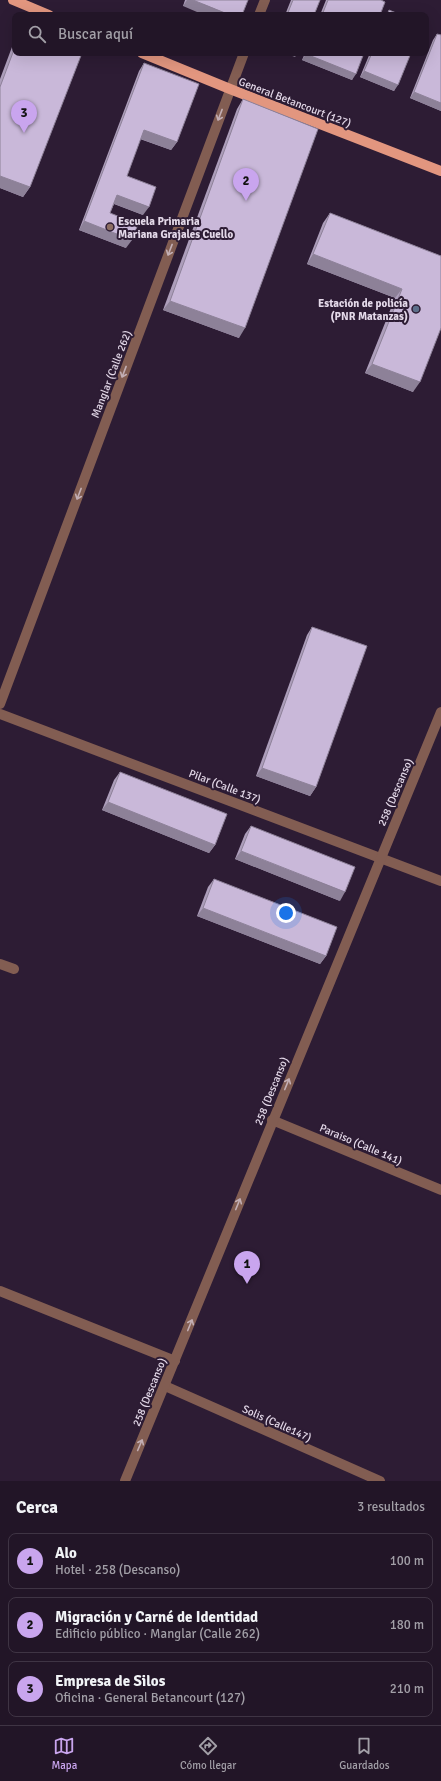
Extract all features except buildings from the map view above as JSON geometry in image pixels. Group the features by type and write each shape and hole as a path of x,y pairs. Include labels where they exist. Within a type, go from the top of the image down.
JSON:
{"main road":[{"path":"13,0 42,12"},
{"name":"General Betancourt (127)","path":"149,56 441,171"}],"street":[{"path":"261,12 266,0"},
{"name":"Manglar (Calle 262)","path":"0,704 243,56"},
{"name":"258 (Descanso)","path":"125,1481 165,1386 272,1120 441,712"},
{"name":"Pilar (Calle 137)","path":"0,714 441,881"},
{"path":"0,964 14,969"},
{"name":"Paraiso (Calle 141)","path":"272,1120 441,1190"},
{"path":"0,1291 175,1361"},
{"name":"Solis (Calle147)","path":"165,1386 380,1481"}],"place":[{"name":"Empresa de Silos","path":"24,133"},
{"name":"Migración y Carné de Identidad","path":"246,201"},
{"name":"Escuela Primaria Mariana Grajales Cuello","path":"110,227"},
{"name":"Estación de policía (PNR Matanzas)","path":"416,309"},
{"name":"Alo","path":"247,1284"}]}
